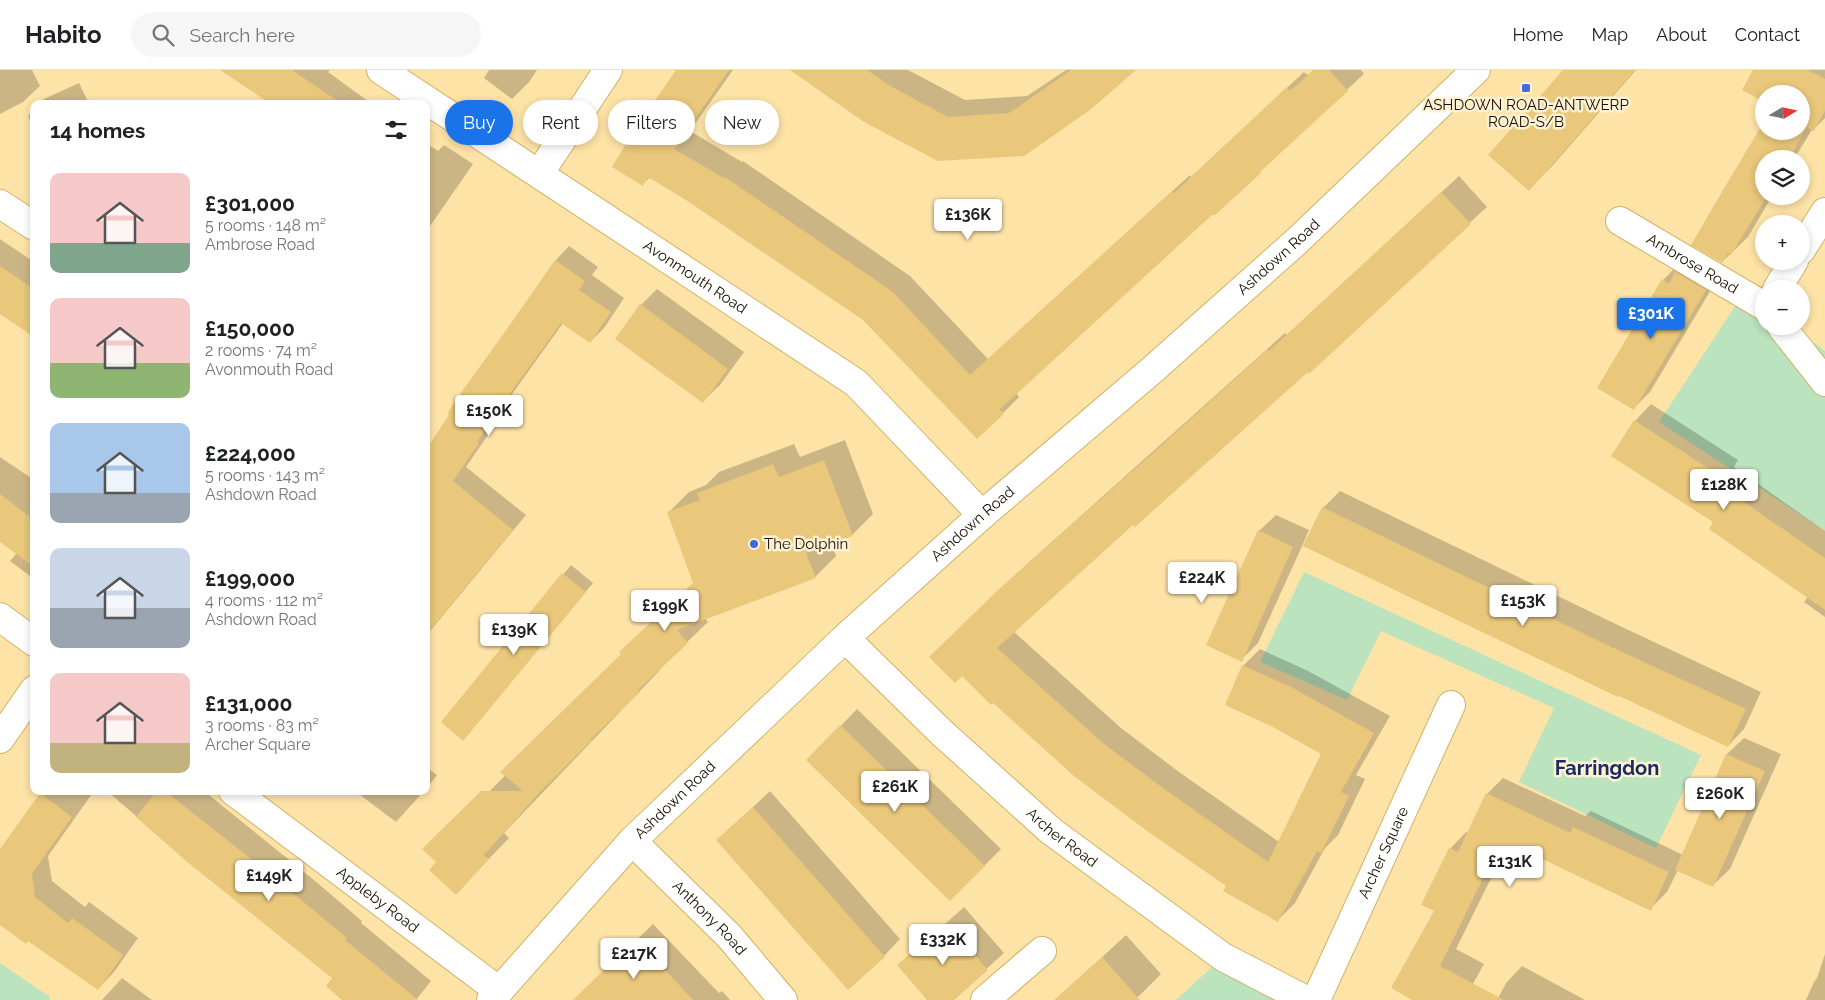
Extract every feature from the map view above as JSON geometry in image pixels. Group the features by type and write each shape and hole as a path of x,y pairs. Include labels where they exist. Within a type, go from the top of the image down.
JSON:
{"street":[{"name":"Avonmouth Road","path":"381,70 427,100"},
{"path":"539,174 608,70"},
{"name":"Ashdown Road","path":"495,995 632,841 846,638 982,516 1151,371 1297,241 1476,70"},
{"name":"Avonmouth Road","path":"430,102 856,383 982,516"},
{"path":"0,204 30,223"},
{"path":"1810,236 1825,212"},
{"name":"Ambrose Road","path":"1620,221 1755,301"},
{"path":"1788,335 1825,382"},
{"path":"0,618 30,639"},
{"name":"Archer Road","path":"846,638 942,733 1051,831 1223,957 1306,1000"},
{"path":"0,739 30,696"},
{"name":"Archer Square","path":"1316,1000 1451,706"},
{"name":"Appleby Road","path":"238,795 495,995"},
{"name":"Anthony Road","path":"632,841 729,936 783,1000"},
{"path":"985,1000 1042,951"}],"green space":[{"path":"1743,294 1755,301 1755,335 1804,335 1825,351 1825,531 1659,422"},
{"path":"1304,572 1701,755 1656,848 1519,782 1554,708 1381,631 1347,700 1260,662"},
{"path":"1223,957 1306,1000 1176,1000"},
{"path":"0,963 50,997 49,1000 0,1000"}],"building":[{"path":"220,70 292,70 336,100 265,100"},
{"path":"676,70 729,70 708,100 705,100 705,104 695,119 695,100 655,100"},
{"path":"790,70 867,70 892,87 948,117 1009,113 1071,70 1136,70 1090,110 1024,156 938,161 864,122"},
{"path":"1314,70 1329,70 1348,91 1214,216 1213,214 999,410 1004,414 977,439 863,320 686,200 648,177 643,186 612,167 625,145 677,145 674,149 725,177 893,292 970,375 1172,191 1174,193 1287,87 1290,91"},
{"path":"1563,70 1635,70 1529,191 1488,155"},
{"path":"1753,70 1808,70 1825,79 1825,111 1814,131 1810,129 1810,85 1755,85 1755,97 1742,90"},
{"path":"1755,137 1755,140 1800,140 1794,150 1755,150 1755,205 1762,205 1731,255 1728,253 1722,263 1691,245"},
{"path":"1441,192 1471,224 1309,374 1308,372 1135,527 1133,525 997,648 1104,744 1268,862 1321,754 1273,727 1225,705 1242,665 1291,687 1374,733 1341,792 1349,796 1321,853 1317,851 1278,922 1223,891 1226,886 1143,828 1074,776 993,703 991,705 962,676 955,683 929,657 998,590 1268,349 1269,351"},
{"path":"555,260 585,281 579,290 611,312 590,343 561,323 496,413 477,442 479,443 453,481 513,530 430,630 430,444 463,390"},
{"path":"0,266 30,286 30,334 0,314"},
{"path":"1675,272 1706,290 1634,410 1597,388 1662,279 1669,284"},
{"path":"640,304 728,369 703,403 615,339"},
{"path":"1634,420 1722,477 1718,484 1825,558 1825,610 1709,529 1713,522 1611,456"},
{"path":"824,460 853,536 806,553 816,578 677,630 688,643 638,690 640,692 541,791 484,855 489,859 456,895 429,870 436,862 422,849 481,791 523,791 500,772 621,654 619,652 693,583 667,512 700,500 697,493 773,464 779,477"},
{"path":"0,494 30,517 30,564 0,542"},
{"path":"1322,507 1605,644 1746,709 1728,747 1618,697 1303,546"},
{"path":"1258,530 1293,547 1242,662 1206,645"},
{"path":"562,573 586,592 463,741 441,722"},
{"path":"840,725 985,866 950,901 806,760"},
{"path":"1726,754 1765,771 1713,887 1675,870"},
{"path":"1486,793 1570,833 1573,827 1669,872 1651,911 1528,852 1523,860 1498,848 1440,966 1504,1000 1412,1000 1391,988 1434,911 1421,905 1449,848 1458,852"},
{"path":"39,795 43,795 72,817 32,874 35,897 68,923 72,918 123,955 98,990 28,941 26,944 0,925 0,849"},
{"path":"154,795 170,795 260,866 418,1000 342,1000 326,986 332,978 186,861 136,817"},
{"path":"753,807 885,957 848,990 716,840"},
{"path":"947,922 988,970 954,1000 927,1000 897,965"},
{"path":"636,939 693,1000 573,1000"},
{"path":"1102,957 1140,1000 1054,1000"}],"place":[{"name":"ASHDOWN ROAD-ANTWERP ROAD-S/B","path":"1526,88"},
{"name":"The Dolphin","path":"754,544"}],"district":[{"name":"Farringdon","path":"1607,768"}]}
